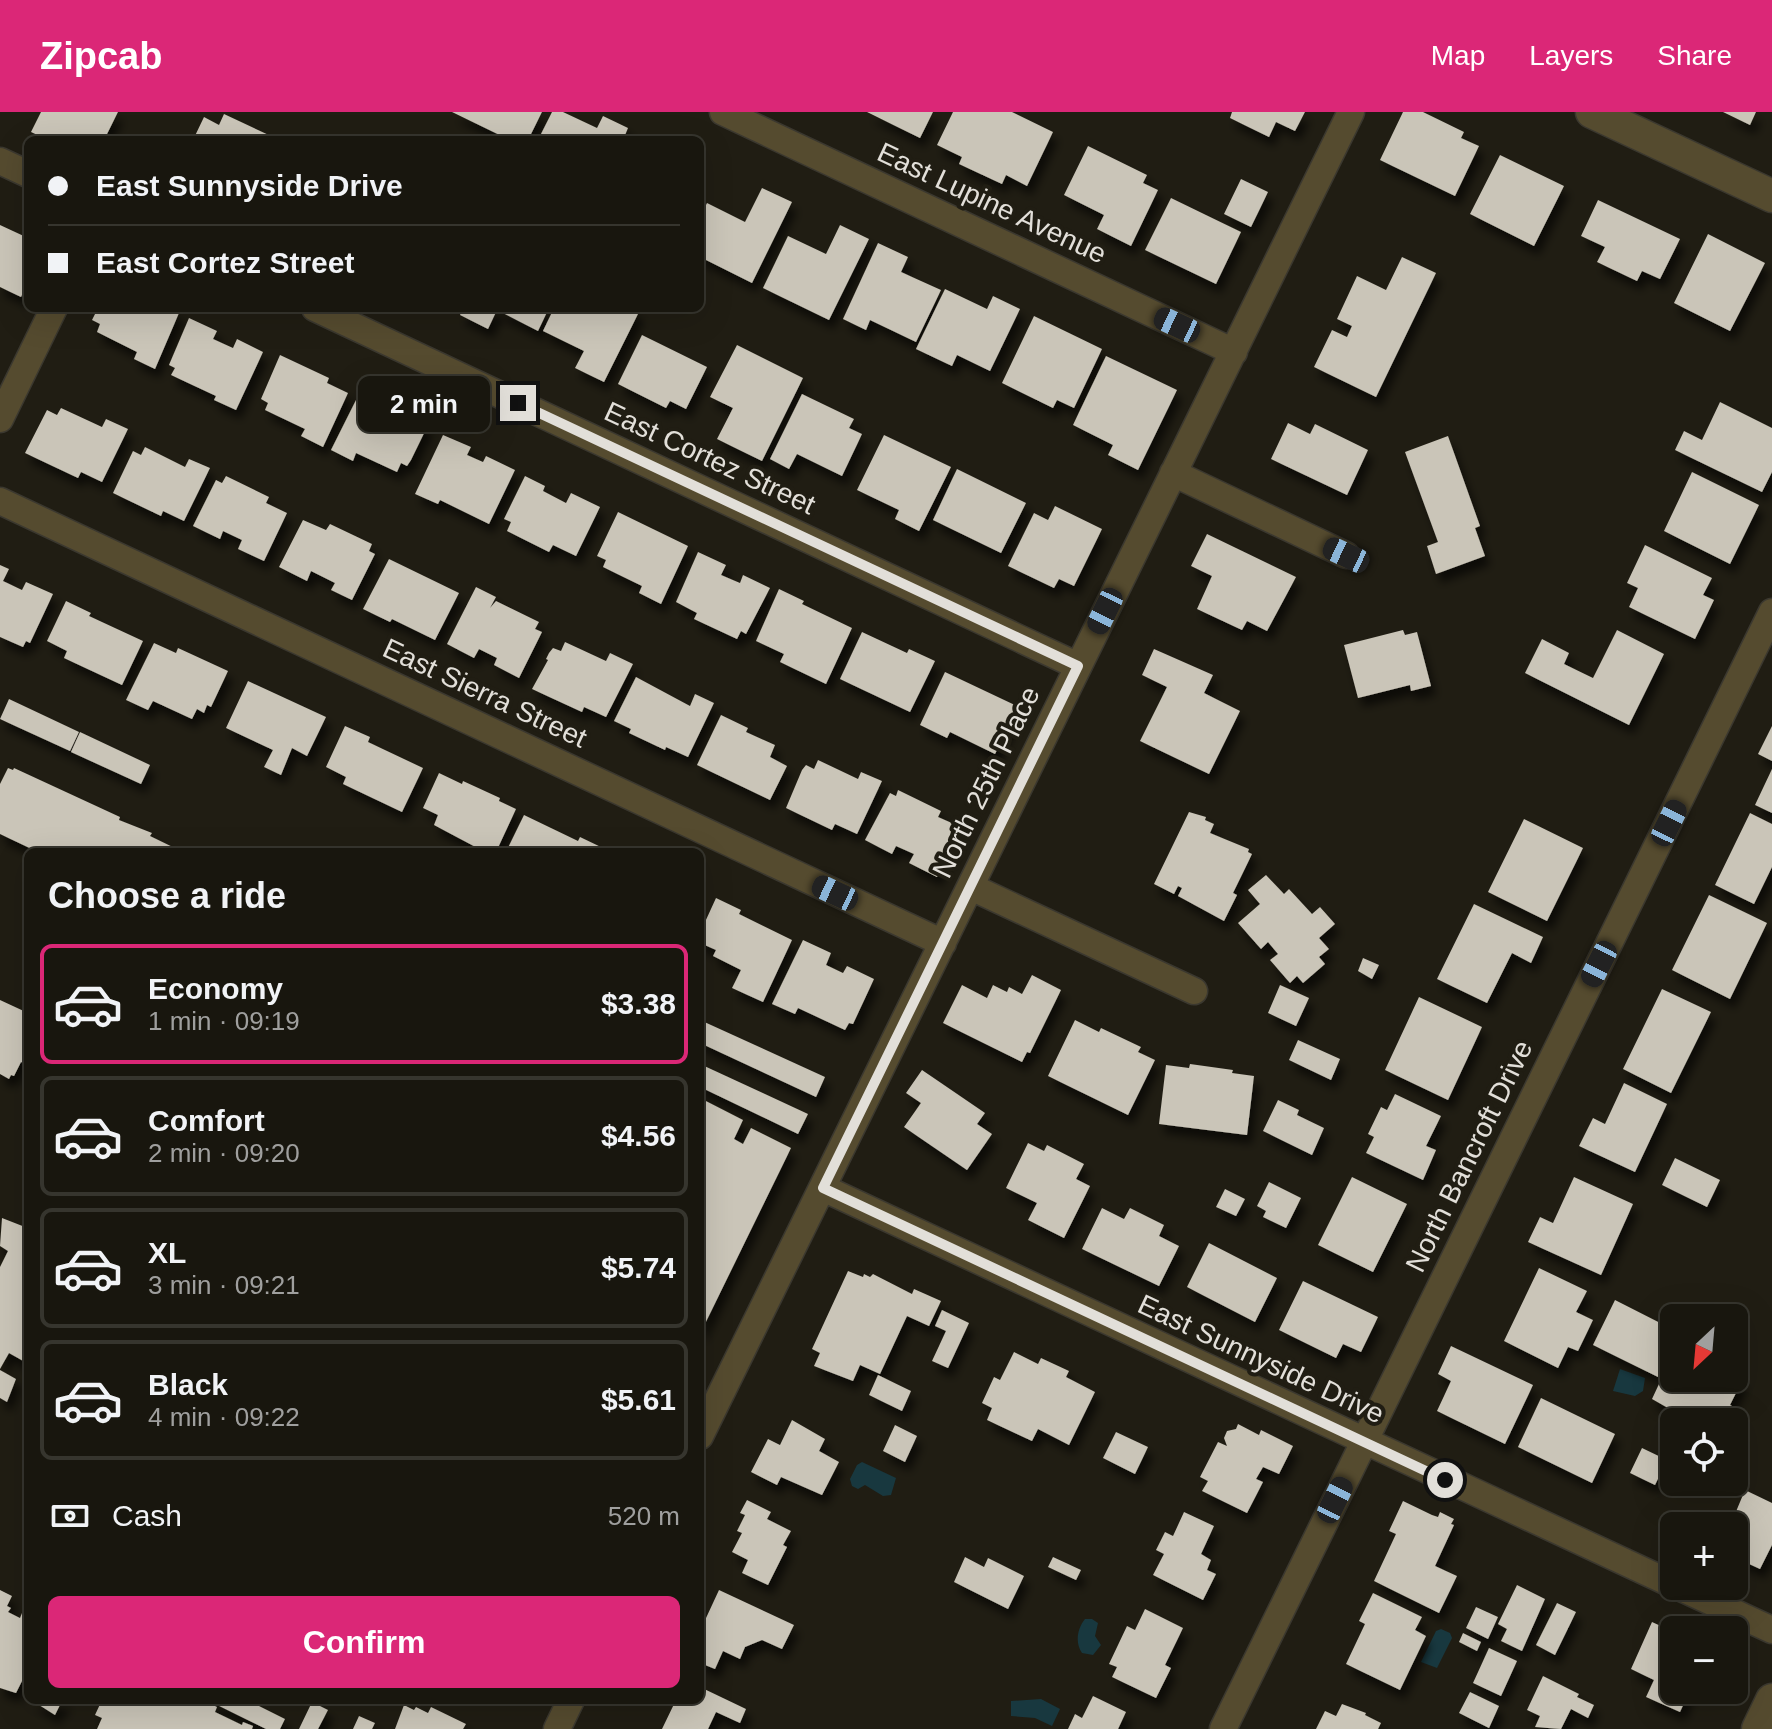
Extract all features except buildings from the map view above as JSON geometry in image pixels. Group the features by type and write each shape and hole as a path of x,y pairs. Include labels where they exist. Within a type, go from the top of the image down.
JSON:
{"street":[{"name":"East Lupine Avenue","path":"723,112 1234,352"},
{"name":"North 25th Place","path":"704,1428 1351,112"},
{"path":"1592,112 1772,196"},
{"path":"0,161 24,172"},
{"path":"0,419 52,312"},
{"name":"East Cortez Street","path":"324,312 1078,666"},
{"path":"1173,473 1346,555"},
{"name":"East Sierra Street","path":"0,501 943,943"},
{"name":"North Bancroft Drive","path":"1223,1729 1772,612"},
{"path":"971,887 1194,991"},
{"name":"East Sunnyside Drive","path":"823,1188 1660,1578"},
{"name":"East Sunnyside Drive","path":"1707,1600 1772,1630"},
{"path":"1758,1729 1772,1700"},
{"path":"557,1729 569,1704"}],"water":[{"path":"1620,1369 1645,1378 1643,1391 1635,1396 1613,1391"},
{"path":"862,1462 896,1478 891,1495 883,1496 865,1485 858,1489 852,1486 850,1479"},
{"path":"1085,1619 1098,1623 1095,1636 1101,1645 1093,1655 1082,1653 1078,1645 1079,1632"},
{"path":"1441,1629 1450,1633 1452,1638 1437,1668 1421,1662 1436,1631"},
{"path":"1041,1699 1060,1709 1052,1726 1035,1718 1011,1716 1011,1701"}],"route":[{"path":"518,403 1078,666 823,1188 1445,1480"}]}
